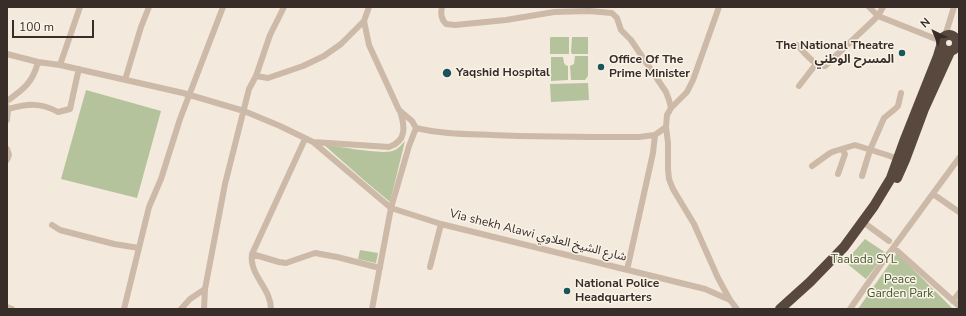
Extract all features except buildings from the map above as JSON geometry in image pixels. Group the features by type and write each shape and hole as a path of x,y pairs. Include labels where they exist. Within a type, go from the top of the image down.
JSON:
{"highway":[{"path":"780,309 838,262 892,190 901,159 951,44"},
{"path":"788,309 812,284"}],"street":[{"path":"60,65 80,7"},
{"path":"125,80 141,27 150,7"},
{"path":"124,309 149,207 161,179 180,120 222,7"},
{"path":"204,309 205,289 224,184 249,89 256,76 270,35 284,7"},
{"path":"256,76 268,78 310,63 324,56 341,44 364,21 369,7"},
{"path":"442,7 442,20 446,24 455,25 506,20 554,12 602,11 612,13 617,18 621,30 631,40 666,92 670,108"},
{"path":"719,7 690,86 687,92 670,108 667,115 666,127 668,143 668,169 669,179 673,189 694,224 718,278 730,300 737,309"},
{"path":"869,7 878,16 951,44 954,7"},
{"path":"797,45 816,64 825,66 878,16 883,7"},
{"path":"313,142 389,147 400,141 403,132 403,122 369,45 364,21"},
{"path":"7,54 190,95 244,111 313,142 391,208"},
{"path":"7,101 29,83 38,62"},
{"path":"799,86 816,64"},
{"path":"7,120 8,108 17,106 32,105 46,107 58,112 70,109 79,69"},
{"path":"862,176 870,150 884,118 898,106 901,93"},
{"path":"399,110 412,121 416,128 437,132 505,136 639,137 654,135 666,127"},
{"path":"372,309 391,208 409,146 416,128"},
{"path":"627,270 653,153 654,135"},
{"path":"271,309 269,296 252,264 252,254 305,138"},
{"path":"812,166 830,153 855,145 901,159"},
{"path":"838,174 845,154 842,148"},
{"path":"7,149 10,154 8,158"},
{"path":"850,309 959,158"},
{"path":"933,194 959,212"},
{"name":"Via shekh Alawi شارع الشيخ العلاوي","path":"391,208 441,224 705,289 730,300"},
{"path":"52,224 60,230 114,244 139,248"},
{"path":"430,267 441,224"},
{"path":"866,224 889,241"},
{"path":"894,248 959,306"},
{"path":"252,254 286,263 315,253 380,268"},
{"path":"181,309 190,298 205,289"},
{"path":"953,301 959,293"},
{"path":"7,307 12,309"}],"green space":[{"path":"551,37 569,37 569,54 550,54"},
{"path":"572,37 588,37 588,54 572,54"},
{"path":"575,56 588,56 588,76 585,80 571,80 570,66 574,64"},
{"path":"551,57 563,57 564,64 568,66 568,80 551,81"},
{"path":"588,83 589,100 551,102 550,84"},
{"path":"86,90 161,111 137,198 61,179"},
{"path":"405,141 390,202 323,144 360,150 390,152 395,150"},
{"name":"Taalada SYL","path":"865,239 886,253 866,279 845,262"},
{"path":"360,250 378,253 376,263 358,259"},
{"name":"Peace Garden Park","path":"897,253 953,309 858,309"}],"place":[{"name":"The National Theatre المسرح الوطني","path":"902,53"},
{"name":"Office Of The Prime Minister","path":"601,67"},
{"name":"Yaqshid Hospital","path":"447,73"},
{"name":"National Police Headquarters","path":"567,291"}]}
